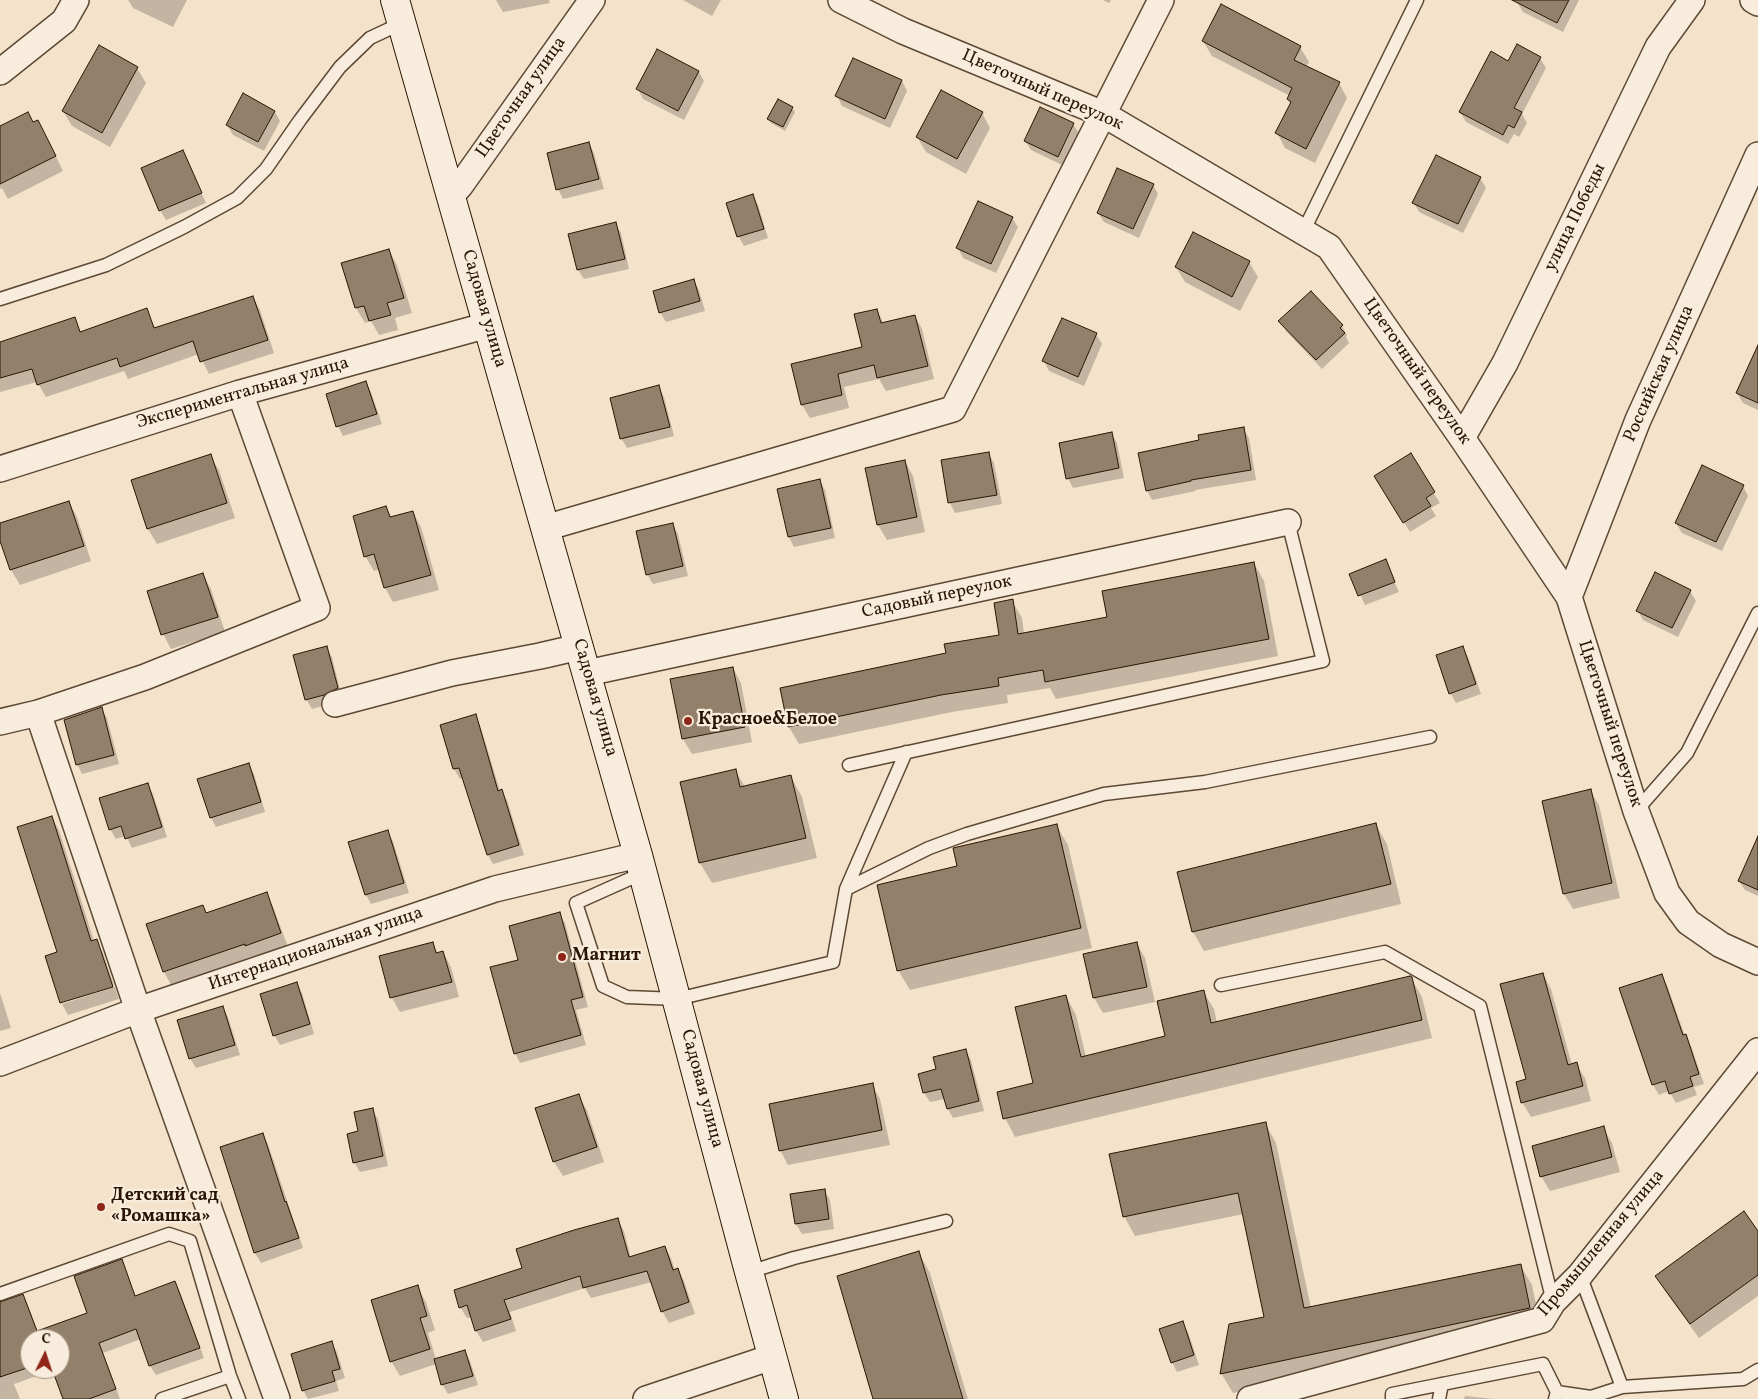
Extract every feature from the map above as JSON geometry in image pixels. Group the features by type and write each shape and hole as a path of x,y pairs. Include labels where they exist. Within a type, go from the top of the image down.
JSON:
{"main road":[{"name":"Садовая улица","path":"399,12 641,864 784,1399"}],"street":[{"path":"0,72 64,21 76,0"},
{"name":"Цветочная улица","path":"451,196 592,0"},
{"name":"Цветочный переулок","path":"841,0 903,31 1103,114 1329,247 1462,438 1568,597 1636,811 1667,893 1688,922 1722,945 1758,962"},
{"path":"545,528 952,409 1161,0"},
{"name":"улица Победы","path":"1462,438 1505,364 1658,47 1692,0"},
{"path":"1753,0 1758,3"},
{"name":"Российская улица","path":"1568,597 1638,420 1758,154"},
{"name":"Экспериментальная улица","path":"0,469 240,393 488,325"},
{"path":"0,722 38,713 198,657 317,608 240,393"},
{"name":"Садовый переулок","path":"587,673 1288,522"},
{"path":"335,704 452,673 579,647"},
{"path":"38,713 138,1010 277,1399"},
{"name":"Интернациональная улица","path":"0,1063 138,1010 496,889 641,864"},
{"name":"Промышленная улица","path":"1250,1399 1542,1320 1553,1302 1580,1275 1758,1051"},
{"path":"646,1399 772,1357"}],"lane":[{"path":"1303,232 1417,0"},
{"path":"0,299 106,264 184,227 237,198 266,169 340,67 399,12"},
{"path":"849,765 1323,661 1288,522"},
{"path":"1636,811 1687,753 1758,613"},
{"path":"846,889 928,848 967,834 1104,794 1205,782 1430,737"},
{"path":"641,864 576,903 603,986 627,997 677,999 833,962 846,889 906,752"},
{"path":"1221,985 1385,952 1480,1006 1553,1302"},
{"path":"749,1272 794,1258 946,1221"},
{"path":"0,1294 169,1234 190,1241 230,1376 239,1399"},
{"path":"1580,1275 1622,1387"},
{"path":"1392,1399 1392,1394 1543,1364 1556,1396 1590,1397 1622,1387 1743,1379 1758,1370"},
{"path":"162,1399 230,1376"},
{"path":"1439,1399 1442,1384"}],"building":[{"path":"1512,0 1569,0 1557,23"},
{"path":"1221,4 1301,46 1294,60 1340,82 1306,149 1275,133 1291,102 1287,99 1292,88 1202,41"},
{"path":"1517,44 1541,57 1514,108 1522,112 1514,128 1508,125 1503,135 1459,112 1491,51 1508,61"},
{"path":"99,45 138,67 102,133 62,111"},
{"path":"657,49 699,71 678,111 636,89"},
{"path":"853,58 902,80 885,119 835,96"},
{"path":"941,90 983,112 957,159 916,137"},
{"path":"243,93 275,111 258,142 226,125"},
{"path":"778,99 793,107 783,127 767,119"},
{"path":"1040,107 1074,123 1058,157 1024,141"},
{"path":"28,112 33,122 38,120 56,156 0,184 0,126"},
{"path":"589,142 599,179 556,190 547,153"},
{"path":"183,150 202,193 159,211 141,168"},
{"path":"1436,155 1481,177 1458,224 1412,203"},
{"path":"1117,168 1154,184 1133,229 1097,213"},
{"path":"753,194 764,229 737,237 726,203"},
{"path":"978,201 1013,217 991,264 956,248"},
{"path":"616,222 625,259 577,270 568,234"},
{"path":"1193,232 1250,261 1232,297 1175,267"},
{"path":"389,249 404,298 387,303 391,315 369,321 364,306 355,308 341,263"},
{"path":"694,279 700,301 659,313 653,291"},
{"path":"1311,291 1343,325 1340,328 1345,333 1316,360 1278,321"},
{"path":"253,296 268,340 200,362 193,341 120,367 117,358 37,385 32,369 0,378 0,342 75,317 80,332 147,308 154,328"},
{"path":"877,309 881,323 915,315 928,366 877,378 874,365 838,374 842,395 801,405 791,364 862,347 854,314"},
{"path":"1062,318 1097,333 1078,377 1042,361"},
{"path":"1758,345 1758,403 1736,393"},
{"path":"366,381 377,414 336,427 326,394"},
{"path":"659,385 670,427 620,439 610,398"},
{"path":"1244,427 1251,470 1191,480 1146,491 1138,453 1199,440 1198,435"},
{"path":"1112,432 1119,468 1066,479 1059,443"},
{"path":"989,452 997,495 948,503 941,460"},
{"path":"1411,453 1435,492 1426,498 1431,506 1403,523 1374,476"},
{"path":"211,454 227,503 147,529 131,480"},
{"path":"905,460 917,517 877,525 865,468"},
{"path":"1702,465 1744,485 1716,542 1675,523"},
{"path":"820,479 831,528 788,537 777,489"},
{"path":"69,501 84,546 10,570 0,541 0,523"},
{"path":"386,506 390,517 413,511 431,575 384,588 374,554 364,557 353,516"},
{"path":"673,523 683,566 646,575 636,531"},
{"path":"1386,559 1395,582 1358,596 1349,574"},
{"path":"1254,562 1269,639 1045,682 1043,670 998,678 999,686 941,695 788,727 780,688 946,653 944,644 999,635 994,603 1013,599 1018,634 1107,617 1102,591"},
{"path":"1655,572 1691,590 1672,628 1636,611"},
{"path":"203,573 218,617 161,635 147,591"},
{"path":"327,646 338,688 324,695 305,700 293,655"},
{"path":"1463,646 1476,684 1449,694 1436,655"},
{"path":"733,667 745,727 682,739 670,679"},
{"path":"102,707 114,755 76,765 64,720"},
{"path":"476,714 498,791 502,789 519,845 487,855 459,768 453,769 440,725"},
{"path":"249,763 261,802 210,818 197,779"},
{"path":"736,769 740,787 791,775 806,838 699,863 680,782"},
{"path":"148,783 162,827 125,839 121,826 109,830 99,798"},
{"path":"1591,789 1612,883 1563,894 1542,801"},
{"path":"52,816 91,941 97,939 113,987 60,1003 45,956 57,952 17,827"},
{"path":"1376,823 1391,884 1192,932 1177,872"},
{"path":"1057,824 1081,928 897,971 877,885 957,866 953,848"},
{"path":"388,830 404,883 365,895 348,842"},
{"path":"1758,836 1758,890 1738,881"},
{"path":"267,892 281,933 163,972 146,924 203,905 206,913"},
{"path":"560,912 583,997 571,1000 581,1035 514,1054 490,967 518,960 509,926"},
{"path":"433,942 436,953 443,951 452,982 390,998 379,956"},
{"path":"1137,942 1147,987 1093,998 1083,954"},
{"path":"1543,973 1568,1065 1577,1062 1583,1086 1521,1103 1516,1082 1526,1079 1500,984"},
{"path":"1662,974 1683,1035 1686,1034 1699,1074 1690,1077 1693,1086 1669,1094 1665,1081 1652,1085 1619,988"},
{"path":"1412,977 1422,1020 1003,1119 997,1092 1033,1083 1015,1007 1066,995 1081,1057 1165,1036 1157,1001 1204,990 1211,1023"},
{"path":"297,982 310,1024 273,1036 260,994"},
{"path":"223,1006 235,1045 189,1059 177,1020"},
{"path":"966,1049 979,1101 947,1109 941,1089 923,1093 918,1074 936,1069 933,1057"},
{"path":"873,1083 882,1130 779,1151 769,1104"},
{"path":"579,1094 597,1147 553,1162 535,1108"},
{"path":"373,1108 383,1156 353,1163 347,1134 358,1131 354,1112"},
{"path":"1266,1122 1304,1308 1521,1264 1530,1308 1220,1374 1229,1324 1264,1317 1238,1193 1123,1217 1109,1154"},
{"path":"1604,1126 1612,1157 1540,1177 1532,1146"},
{"path":"263,1133 285,1202 299,1238 254,1253 220,1147"},
{"path":"825,1189 829,1219 795,1224 790,1194"},
{"path":"1744,1211 1758,1231 1758,1275 1690,1324 1655,1276"},
{"path":"618,1218 629,1257 665,1246 673,1270 678,1268 689,1302 661,1312 647,1271 583,1288 580,1276 504,1300 511,1319 475,1331 467,1305 459,1308 454,1290 522,1268 516,1249"},
{"path":"919,1251 963,1399 873,1399 837,1276"},
{"path":"122,1259 135,1296 175,1281 200,1348 149,1366 136,1329 99,1343 116,1389 89,1399 63,1399 56,1379 70,1379 70,1329 43,1329 87,1313 74,1276"},
{"path":"418,1285 427,1316 420,1318 430,1349 390,1362 371,1300"},
{"path":"23,1294 36,1329 20,1329 20,1370 0,1377 0,1302"},
{"path":"1183,1321 1194,1355 1171,1363 1159,1329"},
{"path":"332,1341 340,1369 332,1371 335,1381 302,1391 291,1354"},
{"path":"465,1350 473,1376 441,1385 434,1359"}],"place":[{"name":"Красное&Белое","path":"688,721"},
{"name":"Магнит","path":"562,957"},
{"name":"Детский сад «Ромашка»","path":"101,1207"}]}
